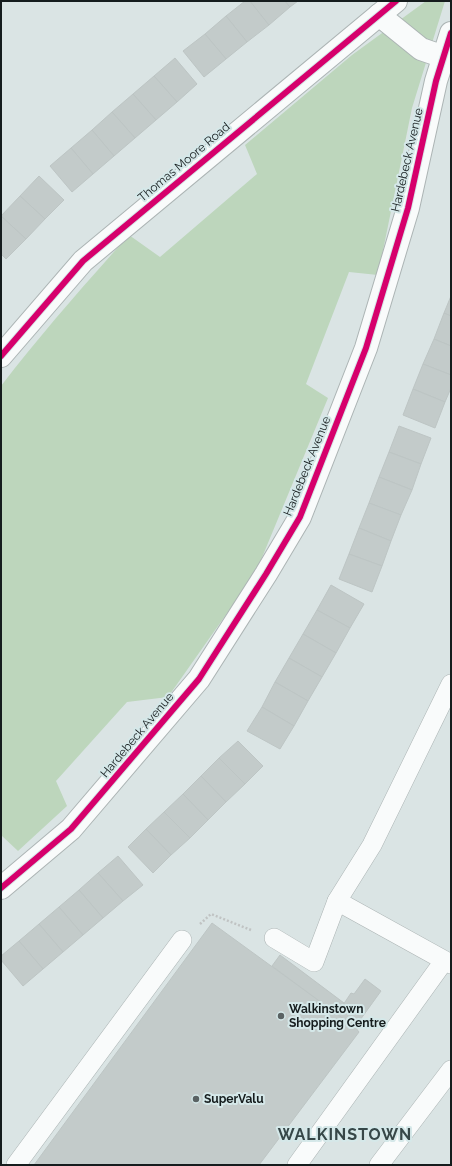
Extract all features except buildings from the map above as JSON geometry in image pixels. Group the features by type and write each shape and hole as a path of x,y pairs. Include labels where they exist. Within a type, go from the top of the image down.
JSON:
{"street":[{"name":"Thomas Moore Road","path":"1,356 83,260 396,1"},
{"path":"379,15 421,49 444,57"},
{"name":"Hardebeck Avenue","path":"1,888 71,829 199,679 266,574 300,517 366,348 408,208 436,81 451,33"}],"lane":[{"path":"274,938 314,962 337,901 372,845 451,684"},
{"path":"297,1165 448,962 337,901"},
{"path":"16,1165 182,940"},
{"path":"380,1165 451,1070"}],"path":[{"path":"182,940 211,914 274,938"}],"green space":[{"path":"426,1 445,1 412,108 378,275 349,272 306,384 328,398 256,572 168,697 127,702 56,781 67,806 18,851 1,835 1,386 64,309 129,235 160,257 257,174 245,145 352,55"}],"cycle path":[{"path":"1,356 83,261 396,1"},
{"path":"1,888 71,829 199,679 266,574 300,517 366,348 408,208 436,81 451,33"}],"place":[{"name":"Walkinstown Shopping Centre","path":"281,1016"},
{"name":"SuperValu","path":"196,1099"}],"district":[{"name":"WALKINSTOWN","path":"345,1134"}]}
